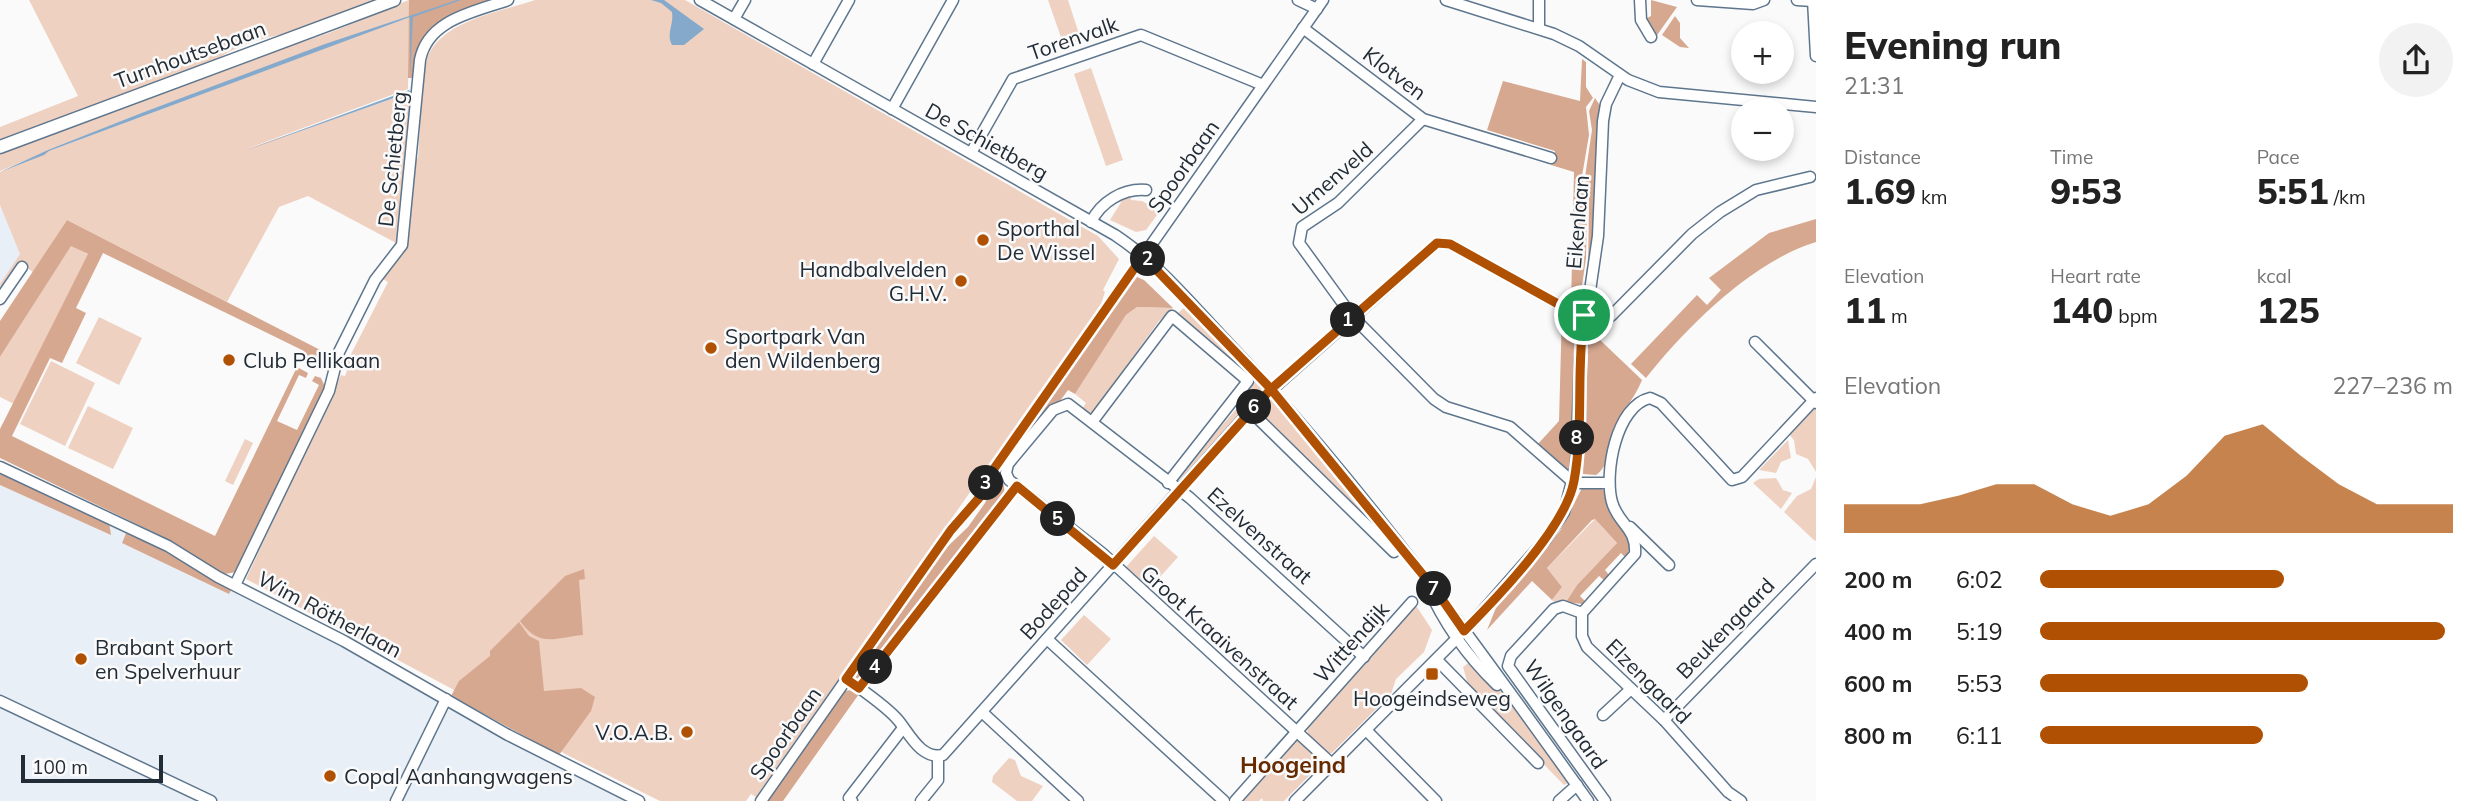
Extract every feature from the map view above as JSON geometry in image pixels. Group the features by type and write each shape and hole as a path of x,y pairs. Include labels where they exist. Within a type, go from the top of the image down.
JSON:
{"main road":[{"name":"Turnhoutsebaan","path":"0,147 394,0"}],"street":[{"name":"De Schietberg","path":"234,585 329,391 339,352 375,281 402,245 420,60 427,40 437,29 454,20 508,0"},
{"name":"De Schietberg","path":"700,0 1091,222 1143,256"},
{"path":"734,19 745,0"},
{"path":"813,64 849,0"},
{"path":"892,109 953,0"},
{"path":"1298,0 1320,4"},
{"path":"1446,0 1539,27 1579,46 1620,75 1644,87 1672,95 1816,107"},
{"path":"1539,0 1539,27"},
{"path":"1640,0 1641,20 1651,37"},
{"path":"1698,0 1753,4 1764,0"},
{"path":"1797,0 1813,0 1816,56"},
{"name":"Spoorbaan","path":"761,801 951,530 979,498 991,473 1320,4"},
{"name":"Klotven","path":"1303,28 1423,119 1551,158"},
{"name":"Torenvalk","path":"971,153 1013,79 1141,35 1263,85"},
{"name":"Eikenlaan","path":"1461,634 1551,532 1564,512 1574,483 1584,315 1598,236 1603,121 1606,104 1620,75"},
{"name":"Urnenveld","path":"1423,119 1338,203 1306,223 1299,232 1301,247 1352,316 1438,402 1510,428 1574,483"},
{"path":"1584,315 1605,317 1616,313 1700,227 1749,193 1810,177"},
{"path":"1091,222 1112,197 1137,189 1146,190"},
{"name":"Bodepad","path":"938,756 949,749 1271,389 1432,247 1445,242 1584,315"},
{"path":"1143,256 1271,389 1423,576 1461,634 1514,699 1588,801"},
{"path":"0,299 22,267"},
{"path":"859,688 1017,486 1007,477 1008,464 1053,410 1068,404 1091,422 1171,316 1248,381 1168,482"},
{"path":"1669,565 1615,510 1609,483 1611,459 1622,426 1644,399 1650,398 1661,403 1732,480 1742,477 1815,400 1755,342"},
{"path":"1241,393 1251,410 1394,552"},
{"name":"Ezelvenstraat","path":"1091,422 1180,490 1364,657"},
{"name":"Wim Rötherlaan","path":"0,467 168,546 234,585 344,641 508,735 639,801"},
{"path":"1574,483 1609,483"},
{"name":"Groot Kraaivenstraat","path":"1017,486 1113,565 1332,764"},
{"path":"1582,613 1632,561 1635,545 1630,527"},
{"name":"Beukengaard","path":"1664,720 1816,564"},
{"name":"Wittendijk","path":"1235,801 1412,602"},
{"name":"Wilgengaard","path":"1582,613 1563,606 1554,609 1510,656 1508,666 1605,801"},
{"name":"Elzengaard","path":"1582,613 1582,636 1587,647 1664,720 1728,792 1741,801"},
{"path":"1296,801 1461,634"},
{"path":"1047,639 1224,801"},
{"path":"1437,660 1538,763"},
{"path":"846,679 898,720 928,752 938,756 938,780 921,801"},
{"path":"1604,715 1632,689"},
{"path":"396,801 446,699"},
{"path":"0,701 211,801"},
{"path":"982,712 1078,801"},
{"path":"852,801 849,798 858,785 903,728"},
{"path":"1366,730 1436,801"},
{"path":"1560,801 1577,786"}],"shaded area":[{"path":"29,0 378,0 317,24 245,45 216,60 0,141 0,127 78,96"},
{"path":"409,0 409,16 144,112 0,171 0,153 281,47 330,32"},
{"path":"409,0 500,0 433,29 416,78 408,78"},
{"name":"Sportpark Van den Wildenberg","path":"535,0 685,0 1098,236 1119,259 1103,290 1105,292 1100,307 756,797 751,794 746,801 660,801 567,755 456,691 246,579 341,375 345,376 347,371 340,365 343,355 349,358 388,282 381,278 400,255 414,159 418,158 422,90 428,56 436,44 460,25"},
{"path":"1048,0 1068,0 1081,40 1064,46"},
{"path":"1651,0 1677,7 1655,38 1643,20 1651,16"},
{"path":"1675,16 1680,23 1680,38 1689,48 1680,47 1662,35"},
{"path":"409,17 408,89 244,150 415,91 398,244 308,196 279,207 227,302 67,220 33,272 20,263 2,290 0,284 20,254 0,205 0,172 49,151"},
{"path":"1582,59 1586,62 1586,87 1593,98 1586,107 1589,135 1582,176 1587,202 1586,258 1579,307 1576,308 1571,306 1574,172 1551,165 1555,151 1487,130 1503,81 1580,101"},
{"path":"1091,68 1123,160 1106,166 1074,74"},
{"path":"1595,98 1601,107 1596,214 1588,272 1589,202 1585,177 1592,130 1589,111"},
{"path":"1130,194 1131,200 1142,201 1155,208 1157,215 1146,230 1136,232 1110,220 1125,196"},
{"path":"0,199 24,253 0,293"},
{"path":"1816,219 1816,242 1768,264 1722,298 1662,358 1646,378 1631,364 1697,295 1707,305 1721,290 1709,278 1769,233"},
{"path":"67,220 332,356 330,368 323,370 301,359 304,351 103,253 76,308 86,313 62,363 50,358 12,436 215,536 297,367 308,373 306,378 299,375 277,421 297,430 319,385 312,381 315,376 321,378 326,389 236,572 225,574 153,532 0,458 0,429 88,254 71,246 0,357 0,321"},
{"path":"71,245 89,255 14,404 0,397 0,357"},
{"path":"1137,277 1144,280 1173,308 1137,307 1126,315 1075,394 1068,390 1003,479 1005,495 860,680 854,678 946,548 968,527 985,503 1002,465"},
{"path":"1186,306 1262,389 1253,401 1245,398 1253,381 1176,315"},
{"path":"1137,307 1173,308 1159,321 1093,412 1087,413 1082,409 1086,403 1075,394 1126,315"},
{"path":"1562,311 1574,318 1579,326 1572,468 1568,472 1537,445 1559,421"},
{"path":"99,317 142,338 119,385 76,363"},
{"path":"1598,323 1599,339 1642,380 1614,429 1604,466 1596,475 1583,474 1589,328"},
{"path":"51,361 95,383 65,446 20,424"},
{"path":"1271,398 1393,547 1260,414 1260,406"},
{"path":"1814,405 1816,472 1808,459 1796,454 1794,440 1788,433"},
{"path":"88,406 133,428 113,469 68,448"},
{"path":"1239,406 1242,413 1178,481 1177,476"},
{"path":"245,439 253,443 233,485 225,481"},
{"path":"1788,440 1791,458 1781,462 1776,473 1759,470"},
{"path":"0,470 104,516 633,801 0,801"},
{"path":"0,470 109,522 111,535 0,485"},
{"path":"1816,477 1815,541 1784,512 1797,496 1811,489"},
{"path":"1776,478 1783,490 1792,493 1781,509 1753,483 1759,479"},
{"path":"1582,488 1600,488 1606,492 1627,533 1629,550 1626,558 1621,553 1605,570 1610,576 1605,581 1599,576 1580,596 1585,601 1582,604 1566,602 1577,585 1617,543 1595,519 1592,520 1547,568 1562,587 1552,600 1532,581 1487,630 1498,603 1560,531"},
{"path":"1595,519 1617,543 1577,585 1566,602 1557,604 1552,600 1562,587 1547,568"},
{"path":"127,531 232,588 229,594 122,543"},
{"path":"1154,536 1178,557 1150,588 1126,567"},
{"path":"584,569 585,579 579,580 583,635 548,639 534,635 520,621 565,576"},
{"path":"1417,607 1432,630 1424,652 1396,679 1391,694 1332,753 1327,754 1308,736 1307,727 1410,611"},
{"path":"1084,615 1111,639 1087,665 1061,640"},
{"path":"519,622 529,636 539,641 544,691 581,688 595,697 591,711 559,755 451,696 459,681 490,656 490,651"},
{"path":"1471,661 1510,701 1568,783 1564,785 1469,688 1463,667"},
{"path":"851,690 859,694 783,801 768,801 845,691"},
{"path":"1295,741 1301,741 1322,759 1322,763 1284,801 1263,801 1262,798 1259,801 1240,801"},
{"path":"1009,758 1015,760 1021,776 1043,786 1032,801 1017,801 992,782 993,776"}],"water":[{"path":"461,0 413,17 410,77 410,17 49,151 0,172 48,150 144,112 325,44"},
{"path":"651,0 664,0 704,29 684,45 672,45 672,12 661,3"},
{"path":"409,90 411,92 244,151"}],"place":[{"name":"Sporthal De Wissel","path":"983,240"},
{"name":"Handbalvelden G.H.V.","path":"961,281"},
{"name":"Sportpark Van den Wildenberg","path":"711,348"},
{"name":"Club Pellikaan","path":"229,360"},
{"name":"Brabant Sport en Spelverhuur","path":"81,659"},
{"name":"Hoogeindseweg","path":"1432,674"},
{"name":"V.O.A.B.","path":"687,732"},
{"name":"Copal Aanhangwagens","path":"330,776"}],"district":[{"name":"Hoogeind","path":"1293,764"}],"route":[{"path":"1584,315 1569,310 1450,244 1437,243 1271,389 1170,280 1143,256 991,473 979,498 951,530 846,679 859,688 1017,486 1102,553 1113,565 1271,389 1437,592 1464,631 1545,540 1564,512 1574,483 1576,466 1584,315"}]}
